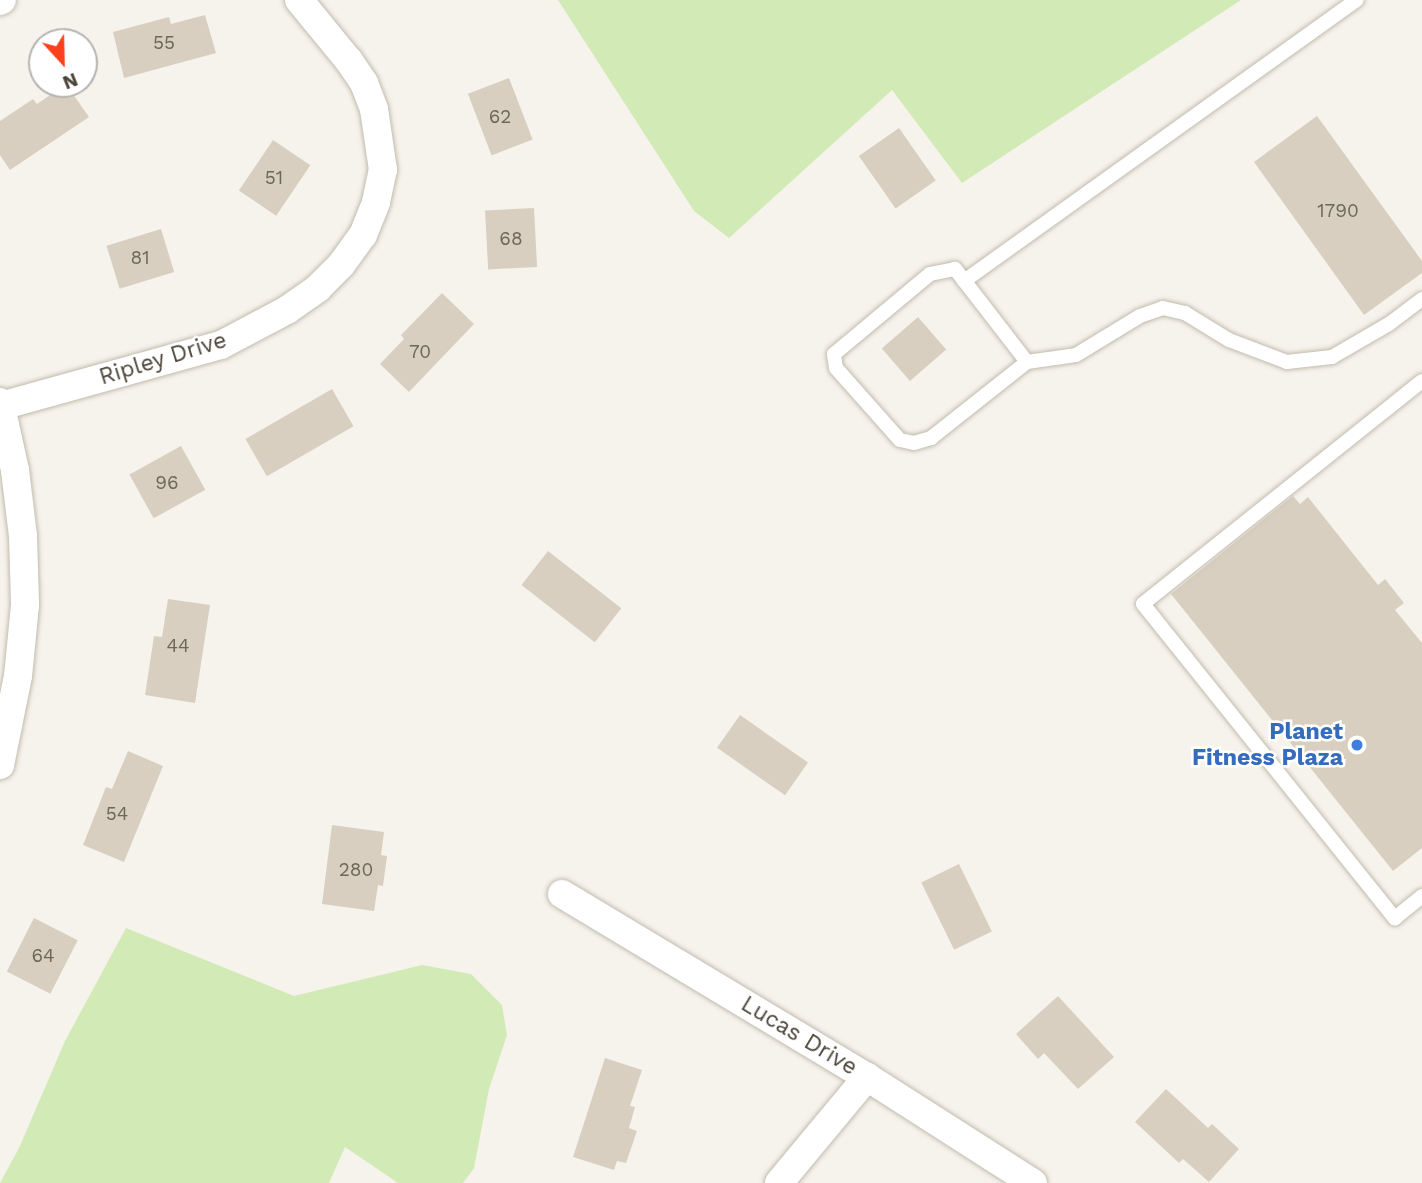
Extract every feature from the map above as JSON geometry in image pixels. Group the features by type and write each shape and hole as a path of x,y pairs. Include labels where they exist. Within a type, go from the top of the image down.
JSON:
{"street":[{"name":"Ripley Drive","path":"1,404 221,345 287,310 318,288 341,265 363,235 376,202 383,170 374,109 364,83 349,61 299,0"},
{"path":"0,765 18,677 25,606 23,536 15,470 1,404"},
{"name":"Lucas Drive","path":"562,894 867,1077 1033,1183"},
{"path":"779,1183 867,1077"}],"lane":[{"path":"964,281 1357,0"},
{"path":"1027,362 955,269 930,274 834,354 836,368 900,440 915,443 931,438 1027,362 1076,355 1140,316 1163,308 1185,313 1229,340 1287,362 1332,357 1390,324 1422,299"},
{"path":"1422,381 1143,604 1395,918 1422,896"}],"green space":[{"path":"558,0 1241,0 962,183 892,90 729,238 694,211"},
{"path":"126,928 294,996 422,965 471,974 502,1005 507,1035 489,1089 474,1168 463,1183 398,1183 345,1147 329,1183 0,1183 19,1148 65,1041"}],"building":[{"path":"205,15 216,53 124,78 113,32 169,17 171,24"},
{"path":"509,78 533,140 492,155 468,94"},
{"path":"46,98 76,98 89,117 10,170 0,155 0,121 33,99 37,104"},
{"path":"1317,116 1422,261 1422,273 1364,315 1254,162"},
{"path":"899,128 936,180 896,209 859,156"},
{"path":"273,140 310,165 276,216 239,191"},
{"path":"534,208 537,267 488,269 485,211"},
{"path":"161,229 174,272 120,289 106,246"},
{"path":"442,293 474,324 409,392 380,364 404,339 401,335"},
{"path":"918,317 946,349 910,381 882,348"},
{"path":"332,389 354,426 267,476 245,439"},
{"path":"181,446 205,490 154,518 129,475"},
{"name":"Planet Fitness Plaza","path":"1293,496 1300,504 1308,497 1378,585 1385,579 1404,603 1395,610 1422,643 1422,848 1393,871 1171,594"},
{"path":"548,551 621,608 595,642 522,585"},
{"path":"168,599 210,605 195,703 145,695 154,636 162,637"},
{"path":"740,715 808,763 785,795 717,748"},
{"path":"128,751 163,766 124,862 83,845 106,787 112,789"},
{"path":"332,825 384,832 381,855 387,856 383,886 378,885 374,911 322,904"},
{"path":"959,864 992,931 954,950 921,882"},
{"path":"34,918 78,940 50,994 7,971"},
{"path":"1058,996 1114,1057 1078,1089 1044,1053 1038,1059 1016,1034"},
{"path":"605,1058 642,1070 630,1106 635,1107 629,1128 637,1131 626,1163 617,1161 614,1170 573,1157"},
{"path":"1166,1089 1208,1128 1212,1124 1239,1149 1209,1182 1183,1159 1179,1163 1135,1122"}],"place":[{"name":"Planet Fitness Plaza","path":"1357,745"}]}
